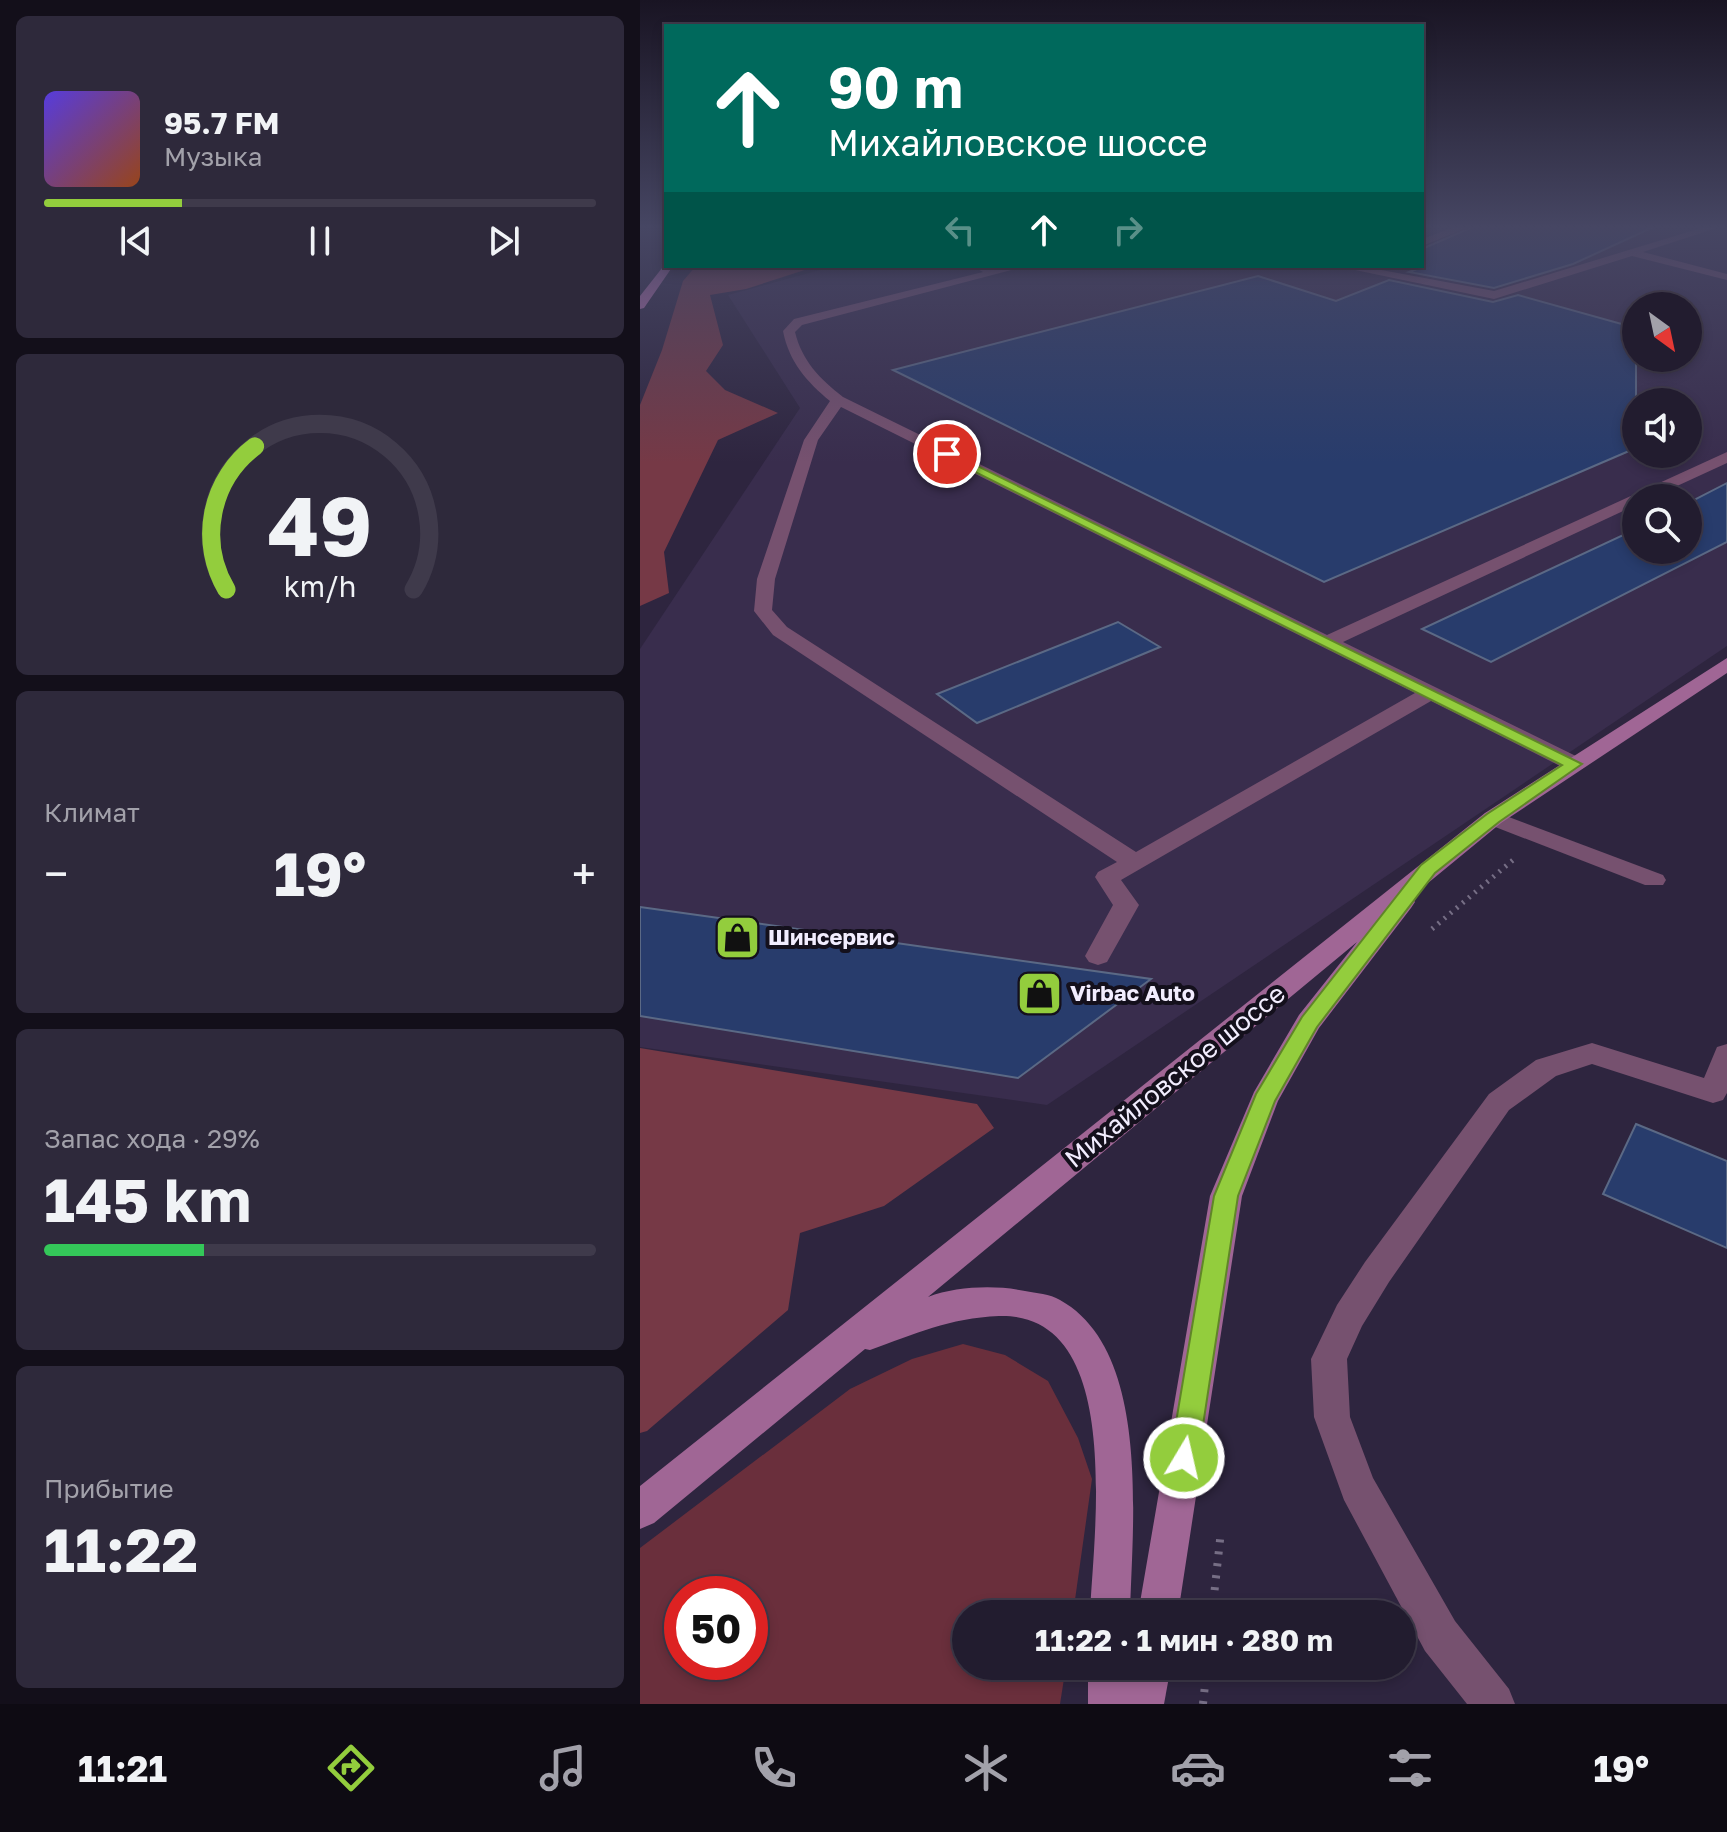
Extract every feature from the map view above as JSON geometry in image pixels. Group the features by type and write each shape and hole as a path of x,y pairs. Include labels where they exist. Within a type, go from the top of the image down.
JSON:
{"main road":[{"name":"Михайловское шоссе","path":"640,1510 1493,818 1727,665"},
{"path":"1160,1600 1226,1196 1264,1100 1309,1022 1428,869"},
{"path":"845,1345 935,1309 1002,1301 1049,1311 1084,1342 1102,1382 1115,1461 1110,1600"},
{"path":"1109,1680 1109,1704"},
{"path":"1143,1704 1147,1680"}],"lane":[{"path":"860,305 798,322 789,331 791,345 807,375 838,400 1574,764"},
{"path":"838,400 811,440 766,579 763,611 780,631 1135,863"},
{"path":"1669,484 1727,457"},
{"path":"1327,642 1622,506"},
{"path":"1098,956 1126,905 1107,877 1430,693"},
{"path":"1493,818 1654,880"},
{"path":"1494,1704 1440,1636 1357,1487 1332,1417 1329,1359 1349,1316 1377,1272 1499,1102 1546,1068 1592,1053 1713,1092 1727,1054"}],"path":[{"path":"1421,938 1517,857"},
{"path":"1214,1600 1222,1521"},
{"path":"1203,1704 1206,1680"}],"shaded area":[{"path":"676,305 712,305 723,345 706,371 725,390 778,413 718,440 664,552 669,593 640,606 640,405"},
{"path":"734,305 1622,305 1622,372 1702,372 1702,305 1727,305 1727,646 1047,1105 640,1047 640,649 800,408"},
{"path":"640,1048 977,1104 994,1128 884,1206 800,1233 788,1310 647,1431 640,1433"},
{"path":"963,1344 1005,1355 1048,1381 1078,1438 1092,1479 1075,1600 952,1600 952,1680 1064,1680 1060,1704 640,1704 640,1548 850,1389 912,1359"}],"building":[{"path":"1147,305 1552,305 1622,324 1622,372 1636,372 1636,388 1622,388 1622,454 1324,582 893,370"},
{"path":"1727,483 1727,542 1702,555 1702,496"},
{"path":"1622,536 1622,564 1684,564 1491,662 1422,629"},
{"path":"1118,622 1160,647 977,723 937,694"},
{"path":"640,907 1151,979 1018,1078 640,1016"},
{"path":"1636,1124 1727,1161 1727,1248 1603,1194"}],"place":[{"name":"Шинсервис","path":"737,937"},
{"name":"Virbac Auto","path":"1039,993"}],"route":[{"path":"947,454 1574,764 1493,818 1428,869 1309,1022 1264,1100 1226,1196 1184,1458"}]}
